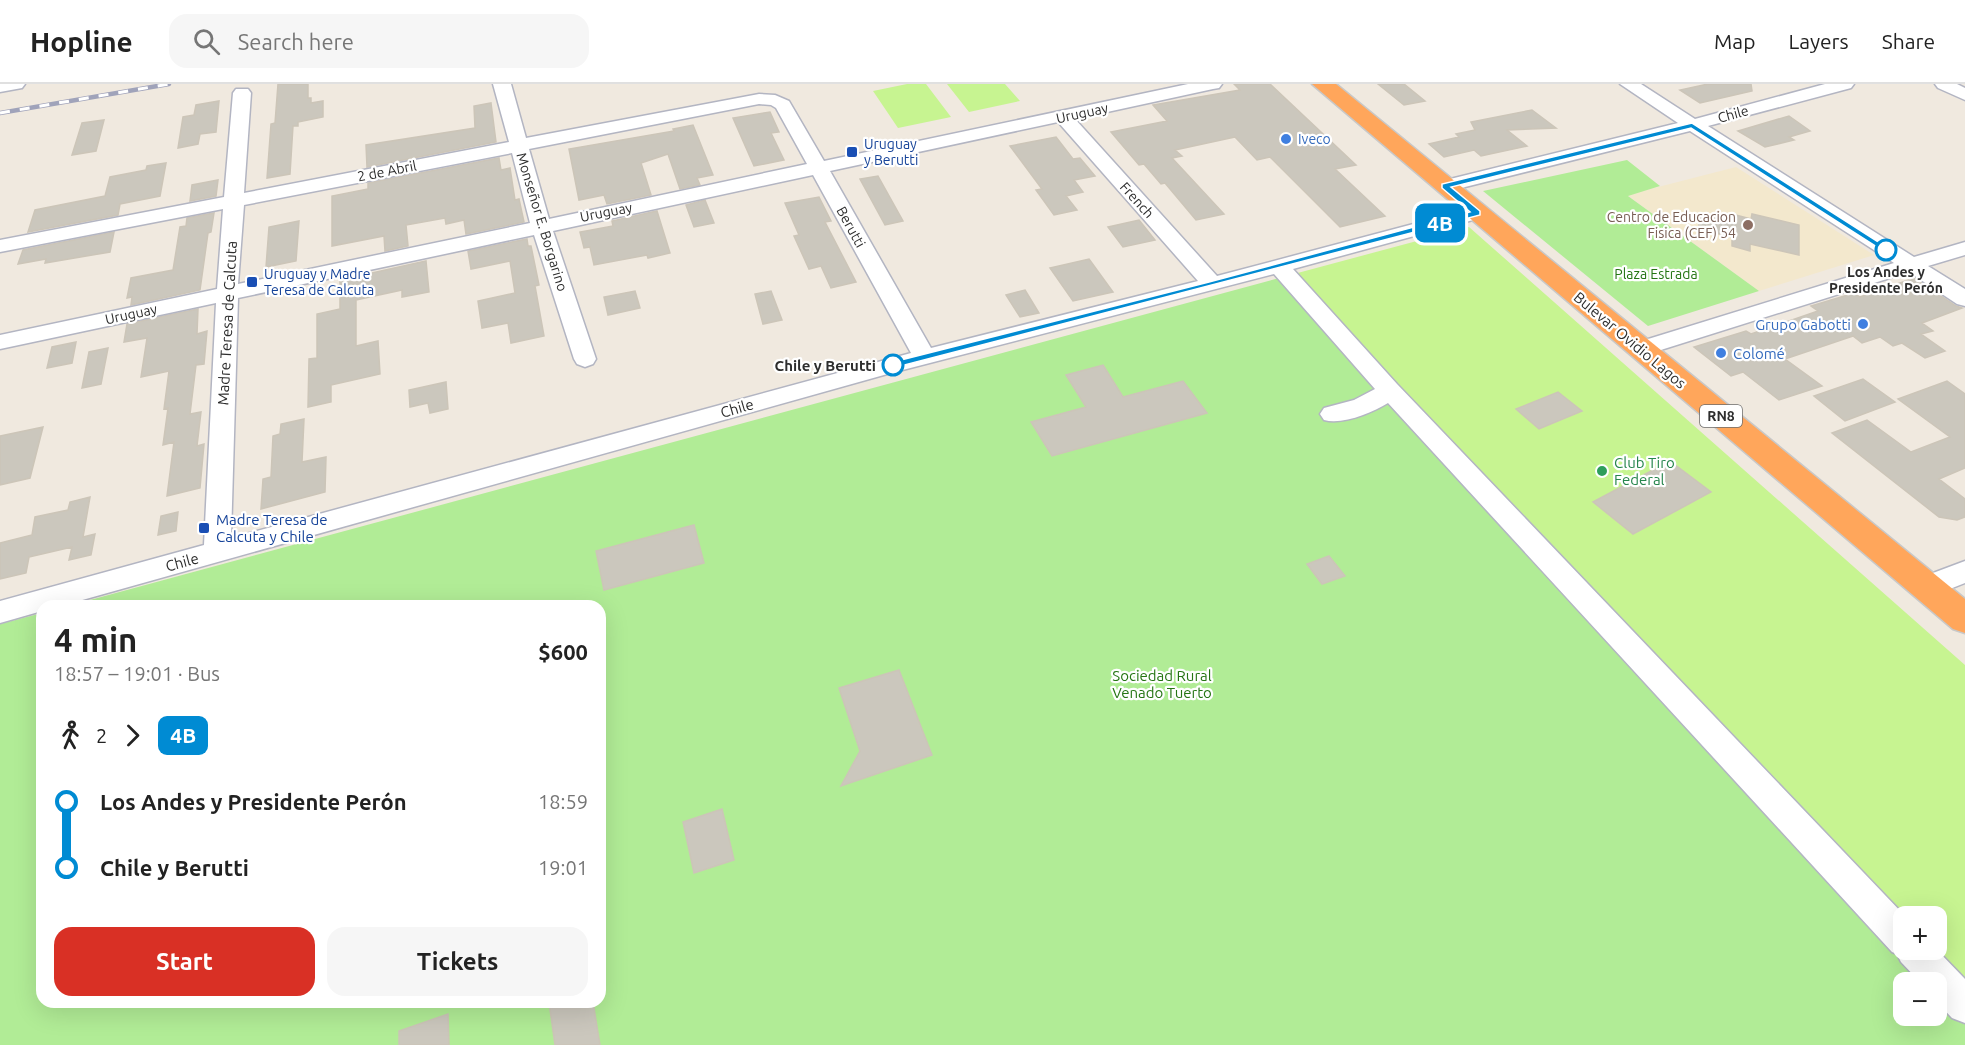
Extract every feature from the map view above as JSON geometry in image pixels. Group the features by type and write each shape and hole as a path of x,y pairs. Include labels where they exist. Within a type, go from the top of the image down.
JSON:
{"highway":[{"name":"Bulevar Ovidio Lagos","path":"1323,84 1965,619"}],"street":[{"path":"0,87 16,84"},
{"name":"Monseñor E. Borgarino","path":"502,84 541,225 585,358"},
{"name":"Uruguay","path":"0,342 541,225 818,169 1213,84"},
{"path":"1629,84 1965,299"},
{"name":"Chile","path":"1445,186 1692,125 1845,84"},
{"path":"1944,84 1965,95"},
{"name":"Madre Teresa de Calcuta","path":"217,553 227,293 242,93"},
{"name":"2 de Abril","path":"0,246 759,99 775,100"},
{"name":"Berutti","path":"775,100 783,105 925,358"},
{"name":"French","path":"1063,117 1212,284"},
{"name":"Chile","path":"44,600 925,358 1477,213"},
{"path":"1640,349 1965,249"},
{"path":"1279,266 1389,390 1893,928"},
{"path":"1332,414 1380,399 1389,390"},
{"path":"1927,587 1965,572"},
{"name":"Chile","path":"0,612 36,602"},
{"path":"1922,960 1965,1005"}],"shaded area":[{"name":"Centro de Educacion Fisica (CEF) 54","path":"1736,167 1874,255 1759,291 1627,195"}],"green space":[{"path":"907,84 926,84 951,117 898,128 873,91"},
{"path":"947,84 1005,84 1020,101 969,112"},
{"name":"Plaza Estrada","path":"1627,160 1660,186 1628,196 1759,291 1648,326 1483,191"},
{"name":"Club Tiro Federal","path":"1469,227 1965,665 1965,1020 1947,996 1947,972 1921,972 1910,960 1947,960 1947,906 1893,906 1893,942 1279,278"},
{"name":"Sociedad Rural Venado Tuerto","path":"1279,278 1893,942 1893,960 1910,960 1921,972 1893,972 1893,1026 1947,1026 1947,1000 1965,1020 1965,1045 0,1045 0,624 36,615 36,1008 606,1008 606,600 90,600"}],"building":[{"path":"278,84 308,84 308,98 311,98 311,103 323,101 323,117 298,122 298,126 293,126 290,174 267,178 271,124 275,123"},
{"path":"1234,84 1270,84 1356,165 1335,169 1385,216 1340,227 1270,157 1257,160 1235,137 1175,150 1182,156 1172,158 1224,214 1196,220 1165,183 1161,184 1144,164 1139,165 1111,132 1167,121 1153,105 1240,90"},
{"path":"1378,84 1404,84 1425,101 1404,105"},
{"path":"1708,84 1751,84 1752,91 1700,103 1680,90"},
{"path":"219,101 216,132 200,134 198,144 178,148 183,117 194,115 196,105"},
{"path":"491,103 496,142 367,167 366,145 475,128 474,106"},
{"path":"1532,110 1556,128 1507,130 1527,146 1481,156 1474,150 1444,157 1429,144 1459,137 1456,134 1475,130 1471,122"},
{"path":"770,112 779,132 771,133 784,160 754,166 733,118"},
{"path":"1789,116 1810,131 1789,137 1794,140 1765,147 1738,131"},
{"path":"104,120 96,151 72,155 82,123"},
{"path":"693,125 713,175 697,178 700,185 680,189 668,154 641,163 651,195 607,204 604,195 579,200 569,149 674,131 673,129"},
{"path":"1056,137 1073,159 1080,158 1095,176 1074,180 1083,192 1066,196 1077,210 1054,215 1036,190 1042,189 1010,146"},
{"path":"499,158 501,170 510,168 515,200 519,199 524,222 466,234 464,220 446,224 445,218 406,225 408,246 385,251 384,236 332,246 332,196 368,189 368,183"},
{"path":"166,163 160,196 120,204 118,215 28,232 35,210 105,196 110,177 146,170 147,166"},
{"path":"878,176 903,221 885,225 860,179"},
{"path":"218,180 216,196 190,201 192,185"},
{"path":"819,197 831,221 825,222 856,282 831,288 821,266 809,269 794,236 799,235 785,203"},
{"path":"705,200 714,223 694,227 686,205"},
{"path":"657,211 670,253 594,265 590,247 584,248 580,232 613,226 612,221"},
{"path":"214,213 211,232 208,233 200,290 131,305 132,297 127,298 131,278 173,270 180,227 186,226 187,218"},
{"path":"1732,214 1751,219 1752,214 1799,225 1799,255 1750,244 1750,251 1732,246 1732,237 1698,229 1701,215 1732,221"},
{"path":"1139,220 1155,240 1123,247 1108,227"},
{"path":"299,221 296,261 266,267 269,227"},
{"path":"114,232 110,252 45,263 46,259 18,264 23,250"},
{"path":"527,239 528,246 531,246 539,285 535,286 544,336 511,343 508,323 482,328 478,301 515,293 510,261 471,269 468,251"},
{"path":"1089,259 1113,292 1073,301 1050,268"},
{"path":"426,261 429,292 402,297 402,290 356,300 356,346 378,341 380,374 331,385 331,402 308,407 309,359 317,358 317,314 340,309 340,280"},
{"path":"1914,278 1962,308 1922,323 1933,331 1921,334 1945,351 1925,358 1902,343 1893,346 1880,337 1862,343 1853,336 1785,359 1822,386 1779,400 1743,372 1731,376 1694,347 1746,331 1751,334 1818,311 1811,306 1854,293 1860,297"},
{"path":"1025,290 1039,313 1020,317 1006,295"},
{"path":"635,291 640,308 608,315 604,297"},
{"path":"771,291 782,320 763,324 755,294"},
{"path":"198,309 197,334 207,331 204,364 196,365 190,414 201,412 197,446 204,444 200,488 167,496 174,442 163,445 168,408 164,409 169,371 141,377 147,338 124,342 127,324"},
{"path":"76,342 72,363 47,368 52,347"},
{"path":"108,348 101,384 82,388 89,352"},
{"path":"1103,365 1123,397 1183,381 1207,413 1052,456 1031,422 1086,407 1066,375"},
{"path":"1863,379 1895,402 1845,421 1814,396"},
{"path":"1947,381 1965,394 1965,468 1939,479 1965,499 1965,517 1957,520 1939,517 1832,433 1867,420 1911,452 1950,437 1898,399"},
{"path":"446,382 448,409 430,413 428,403 410,407 409,390"},
{"path":"1558,392 1582,411 1539,429 1516,409"},
{"path":"304,419 302,462 326,457 325,492 261,509 263,479 271,477 273,436 280,434 281,424"},
{"path":"43,427 30,478 0,485 0,436"},
{"path":"1670,461 1711,492 1633,534 1593,502"},
{"path":"90,497 83,537 95,534 91,555 69,560 72,547 29,557 26,573 0,579 0,543 32,535 35,517 68,510 70,502"},
{"path":"178,512 176,531 158,535 161,516"},
{"path":"694,525 704,563 604,590 596,551"},
{"path":"1329,556 1345,576 1322,584 1307,564"},
{"path":"899,670 932,755 841,786 860,751 839,688"},
{"path":"722,809 734,860 694,873 683,822"},
{"path":"550,1008 594,1008 600,1045 555,1045"},
{"path":"448,1014 449,1045 399,1045 399,1031"}],"railway":[{"path":"0,113 169,84"}],"bus line":[{"name":"4B","path":"893,365 1212,284 1477,213 1445,186 1692,125 1886,250"}],"place":[{"name":"Iveco","path":"1286,139"},
{"name":"Uruguay y Berutti","path":"852,152"},
{"name":"Centro de Educacion Fisica (CEF) 54","path":"1748,225"},
{"name":"Los Andes y Presidente Perón","path":"1886,250"},
{"name":"Uruguay y Madre Teresa de Calcuta","path":"252,282"},
{"name":"Grupo Gabotti","path":"1863,324"},
{"name":"Colomé","path":"1721,353"},
{"name":"Chile y Berutti","path":"893,365"},
{"name":"Club Tiro Federal","path":"1602,471"},
{"name":"Madre Teresa de Calcuta y Chile","path":"204,528"}]}
